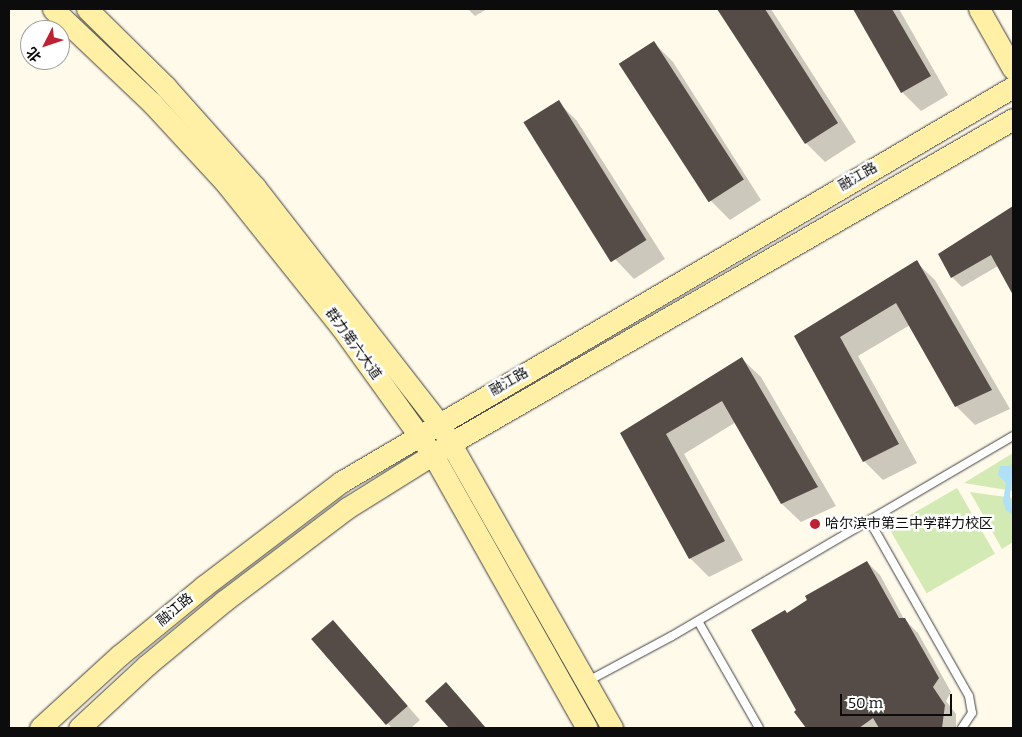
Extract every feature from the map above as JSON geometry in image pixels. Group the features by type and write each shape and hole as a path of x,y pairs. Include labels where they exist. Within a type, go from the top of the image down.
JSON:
{"main road":[{"name":"群力第六大道","path":"53,9 152,103 224,181 341,327 433,455 587,728"},
{"name":"群力第六大道","path":"87,9 166,87 244,173 440,423 612,728"},
{"path":"979,9 1013,69"},
{"name":"融江路","path":"40,728 120,655 276,530 341,482 1013,87"},
{"name":"融江路","path":"79,728 147,665 224,601 346,508 451,443 1013,119"}],"lane":[{"path":"586,682 698,621 1013,436"},
{"path":"869,520 969,696 972,713 962,728"},
{"path":"698,621 759,728"}],"green space":[{"path":"1013,453 1013,491 964,483"},
{"path":"957,488 995,554 927,593 889,528"},
{"path":"970,492 1013,498 1013,542 1002,549"}],"water":[{"path":"1013,461 1010,497 1013,515 1006,510 1003,501 1006,483 998,475 1000,466 1010,466"}],"building":[{"path":"717,9 765,9 838,123 805,144"},
{"path":"853,9 892,9 931,76 901,93"},
{"path":"654,41 744,179 709,202 619,64"},
{"path":"559,100 646,240 611,262 523,122"},
{"path":"1013,206 1013,295 991,255 951,278 938,254"},
{"path":"917,260 992,390 955,407 896,303 840,337 899,444 863,462 794,336"},
{"path":"742,357 818,487 781,504 722,401 666,434 725,541 689,559 620,433"},
{"path":"867,561 899,618 905,618 939,678 933,687 945,705 942,728 879,728 873,718 859,728 806,728 794,712 796,710 751,630 785,610 787,613 807,600 805,596"},
{"path":"333,620 408,706 386,725 311,639"},
{"path":"446,682 486,728 449,728 425,701"}],"place":[{"name":"哈尔滨市第三中学群力校区","path":"815,524"}]}
